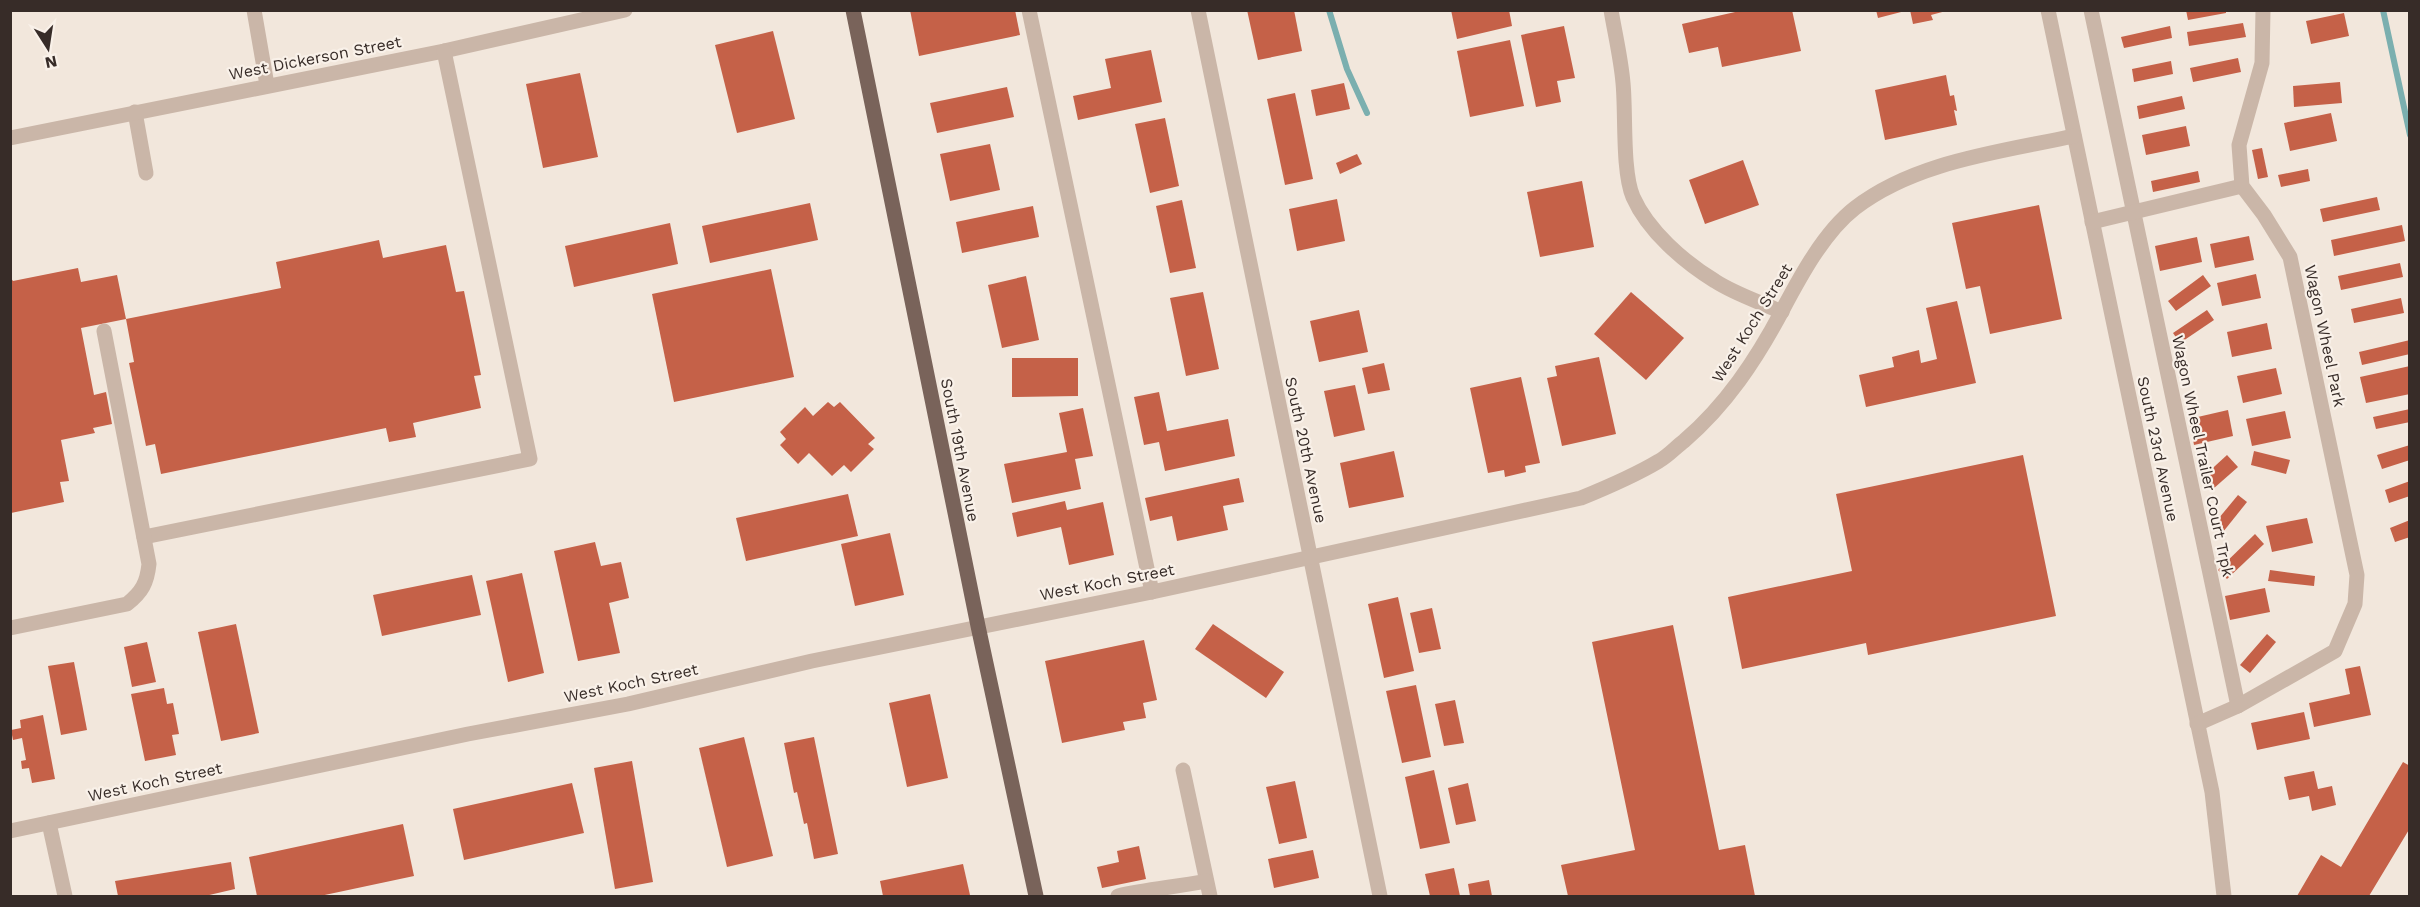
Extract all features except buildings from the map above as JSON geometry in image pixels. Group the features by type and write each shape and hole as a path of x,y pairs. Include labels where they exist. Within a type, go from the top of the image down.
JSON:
{"main road":[{"name":"South 19th Avenue","path":"854,10 978,626 1036,897"}],"street":[{"path":"254,10 267,85"},
{"name":"West Dickerson Street","path":"10,138 444,51 625,10"},
{"path":"1029,10 1152,592"},
{"name":"South 20th Avenue","path":"1198,10 1380,897"},
{"path":"1611,10 1623,82 1629,179 1633,195 1641,210 1659,235 1716,282 1782,312"},
{"name":"South 23rd Avenue","path":"2048,10 2212,792 2224,897"},
{"name":"Wagon Wheel Trailer Court Trpk","path":"2091,10 2238,706"},
{"path":"2092,222 2242,186 2239,145 2262,63 2263,10"},
{"path":"144,537 530,459 444,51"},
{"path":"135,112 147,173"},
{"name":"West Koch Street","path":"10,831 468,734 628,704 812,661 1152,592 1581,498 1625,480 1661,460 1705,423 1740,382 1796,284 1824,242 1855,208 1907,177 1974,157 2074,136"},
{"name":"Wagon Wheel Park","path":"2238,706 2335,651 2355,604 2357,575 2290,257 2264,215 2242,186"},
{"path":"10,628 127,604 140,594 148,579 149,564 104,332"},
{"path":"2197,724 2238,706"},
{"path":"1118,897 1153,888 1208,889 1183,770"},
{"path":"50,822 65,897"}],"waterway":[{"path":"1329,10 1347,69 1367,113"},
{"path":"2383,10 2410,135"}]}
